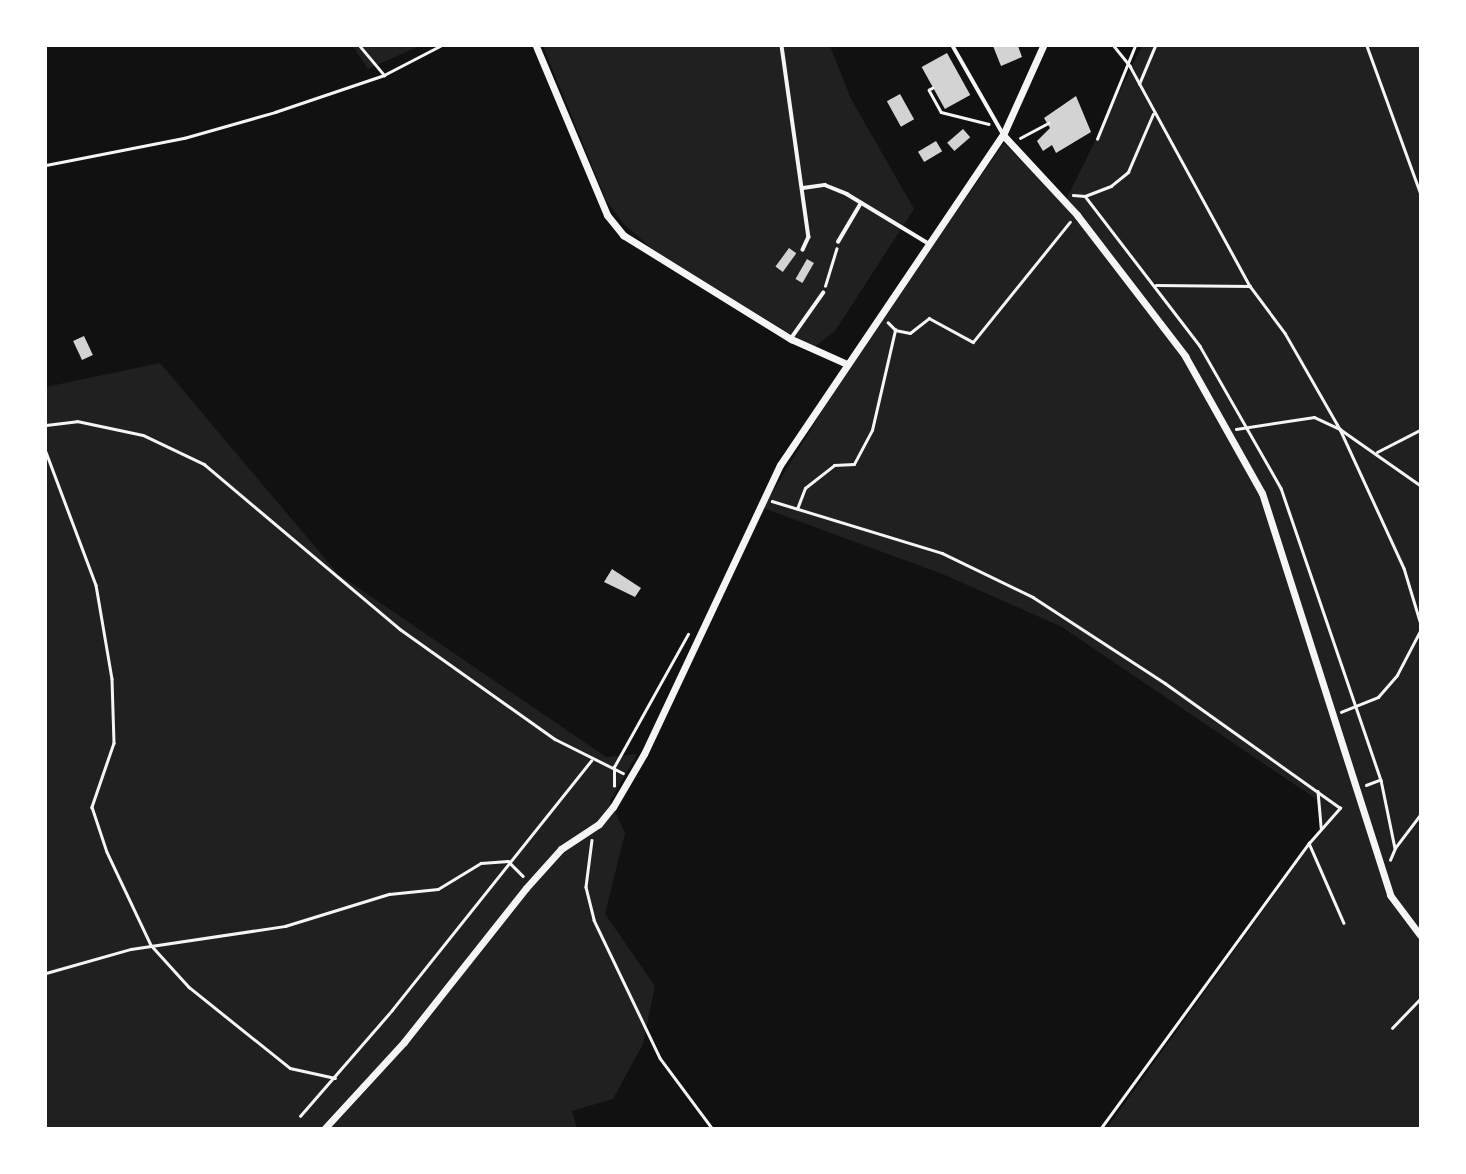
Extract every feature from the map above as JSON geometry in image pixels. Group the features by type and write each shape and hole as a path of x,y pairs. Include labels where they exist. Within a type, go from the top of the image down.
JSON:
{"street":[{"path":"537,46 607,215 623,235 791,339 847,364"},
{"path":"325,1129 404,1042 530,883 561,849 593,828 613,807 644,754 763,497 879,314 1001,131 1043,46"},
{"path":"1001,131 1077,215 1185,356 1262,493 1335,715 1357,803 1390,895 1420,934"}],"lane":[{"path":"782,46 809,237 803,250"},
{"path":"953,46 1001,131"},
{"path":"803,188 824,185 861,203 928,243"},
{"path":"838,242 861,203"},
{"path":"791,339 823,293"}],"path":[{"path":"360,46 384,75"},
{"path":"46,165 184,138 384,75 440,46"},
{"path":"1114,46 1126,60 1153,114 1250,286 1284,332 1340,429 1404,568 1420,621"},
{"path":"1097,139 1126,60 1135,46"},
{"path":"1139,84 1155,46"},
{"path":"1367,46 1420,192"},
{"path":"933,88 929,90 942,113 1001,131"},
{"path":"1085,196 1111,187 1128,172 1153,114"},
{"path":"1011,143 1048,123"},
{"path":"879,314 895,330 909,333 929,318 973,342 1077,215"},
{"path":"823,293 838,242"},
{"path":"1156,285 1250,286"},
{"path":"797,509 805,488 834,465 854,464 872,430 895,330"},
{"path":"1226,429 1314,417 1340,429 1420,485"},
{"path":"46,425 77,421 143,435 204,464 400,629 591,760 614,766 649,702"},
{"path":"1376,453 1420,430"},
{"path":"46,452 96,585 112,679 114,743 92,807 151,945 188,987 290,1068 335,1078"},
{"path":"763,497 942,553 1033,597 1165,683 1339,808"},
{"path":"1335,715 1378,697 1397,675 1420,631"},
{"path":"300,1116 335,1078 591,760"},
{"path":"1318,791 1321,828"},
{"path":"1101,1129 1308,844 1339,808 1357,803"},
{"path":"593,828 586,887 594,920 660,1058 712,1129"},
{"path":"1308,844 1343,923"},
{"path":"46,973 151,945 285,926 389,894 438,889 481,863 508,861 530,883"},
{"path":"1392,1028 1420,999"}],"shaded area":[{"path":"353,46 419,46 368,69"},
{"path":"543,46 830,46 851,99 914,209 835,331 813,348 653,250 623,223 606,200"},
{"path":"1142,46 1420,46 1420,1128 1107,1128 1324,826 1316,799 1062,627 945,575 763,508 848,368 1004,143 1080,221 1083,218 1067,198"},
{"path":"160,363 338,574 606,757 637,754 610,801 625,833 605,914 655,986 643,1044 613,1099 572,1111 577,1128 46,1128 46,387"}],"building":[{"path":"993,46 1018,46 1022,57 1001,66"},
{"path":"947,53 970,95 945,109 922,67"},
{"path":"900,94 914,119 901,127 887,101"},
{"path":"1076,96 1091,132 1056,153 1052,145 1043,151 1037,141 1050,128 1044,118"},
{"path":"963,129 970,137 954,151 947,143"},
{"path":"936,141 942,151 924,162 918,152"},
{"path":"789,248 796,253 783,272 775,267"},
{"path":"807,259 814,263 802,283 796,279"},
{"path":"84,336 93,355 82,360 73,341"},
{"path":"612,569 641,588 635,597 604,582"}]}
